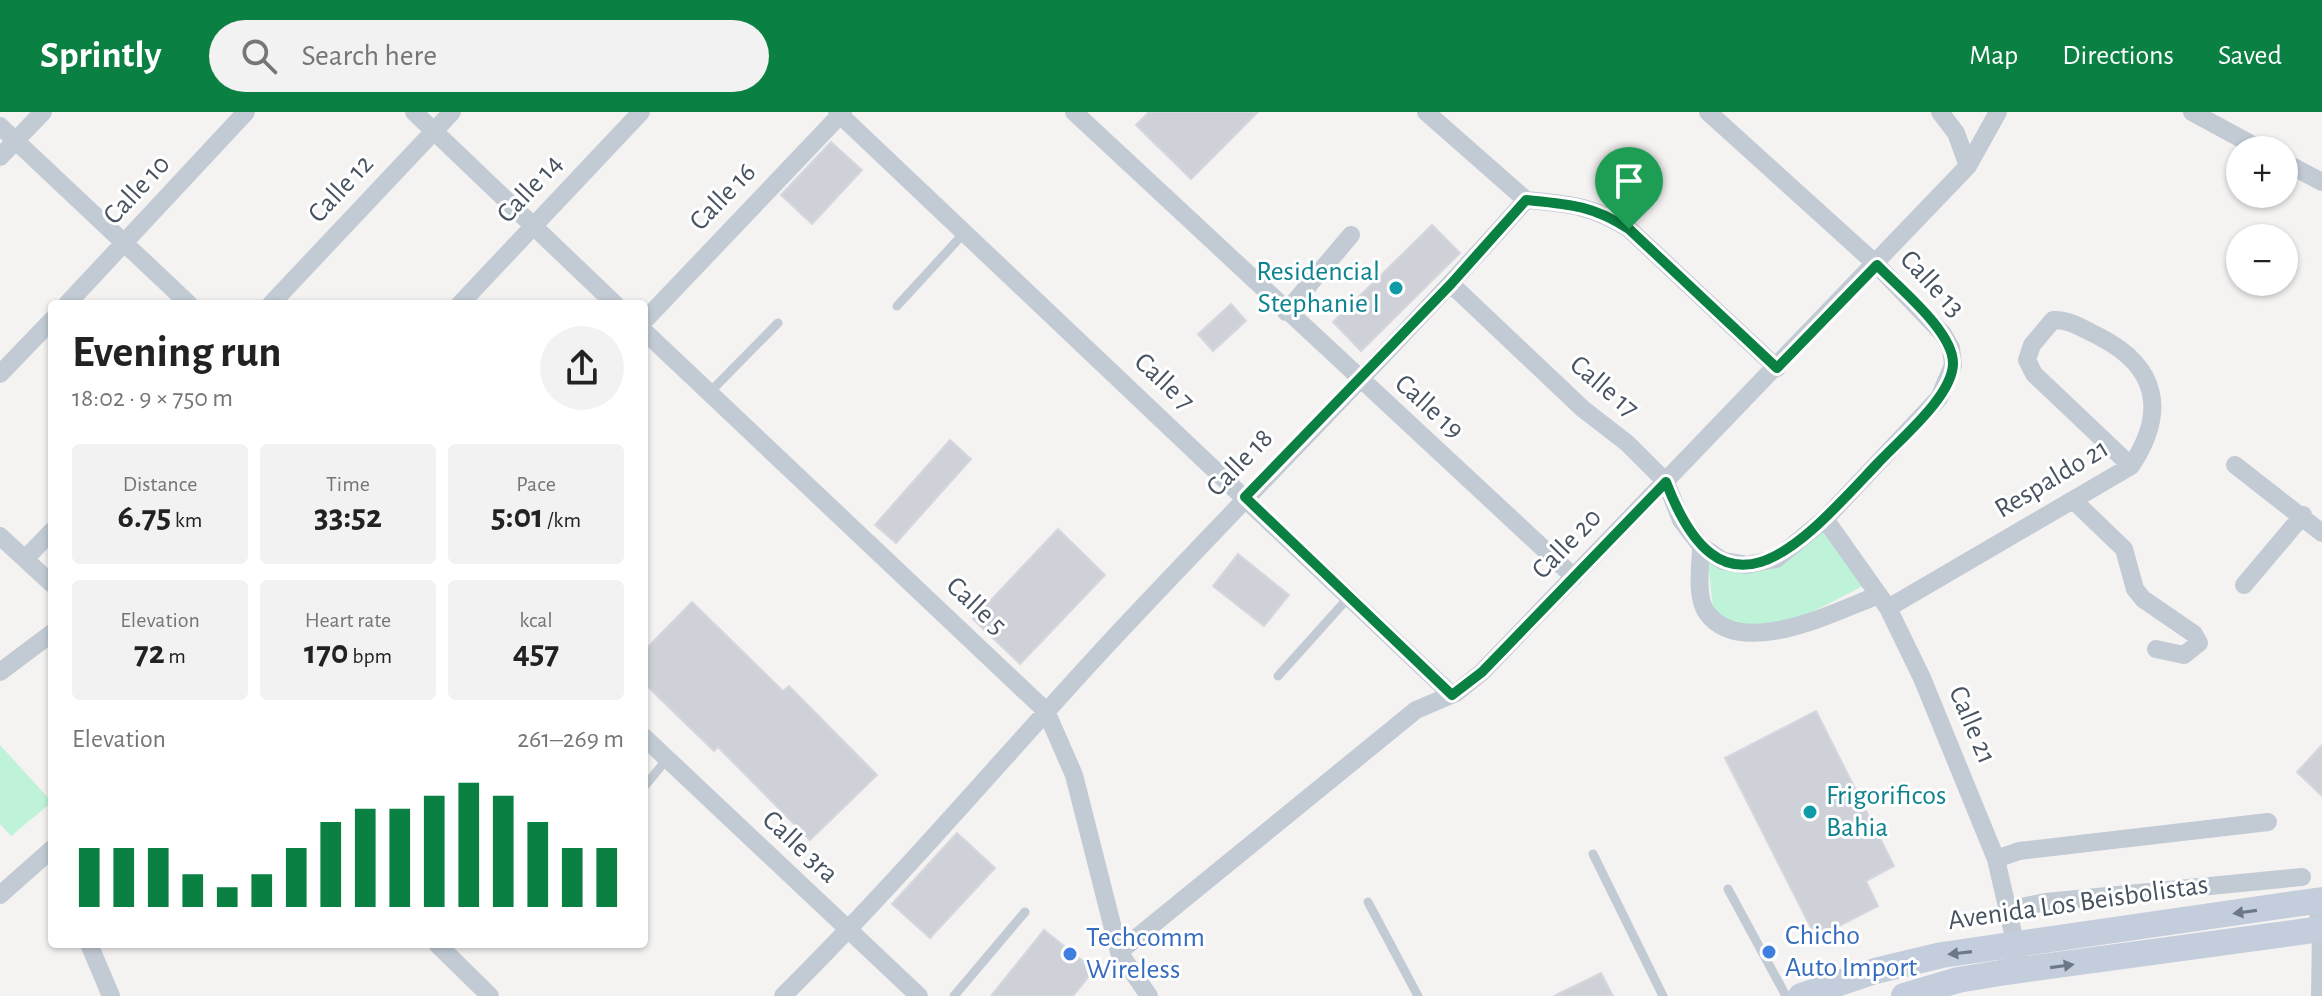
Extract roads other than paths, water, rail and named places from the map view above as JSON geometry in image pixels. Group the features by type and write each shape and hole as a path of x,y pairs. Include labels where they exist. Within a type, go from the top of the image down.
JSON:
{"main road":[{"name":"Avenida Los Beisbolistas","path":"1801,996 1875,971 1942,955 2319,901"},
{"name":"Avenida Los Beisbolistas","path":"1904,996 1958,980 2322,929"}],"street":[{"path":"0,157 43,112"},
{"name":"Calle 10","path":"71,300 246,112"},
{"path":"414,112 611,300"},
{"name":"Calle 12","path":"275,300 452,112"},
{"name":"Calle 14","path":"464,300 641,112"},
{"name":"Calle 19","path":"1074,112 1358,380 1574,577"},
{"path":"1426,112 1526,200 1575,204 1602,212 1629,229 1777,368"},
{"name":"Calle 13","path":"1708,112 1877,265 1943,334 1951,348 1953,365 1939,398 1825,519"},
{"path":"1940,112 1956,133 1968,166"},
{"name":"Calle 20","path":"1119,952 1416,710 1452,695 1482,672 1877,265 1968,166 1998,112"},
{"path":"2192,112 2236,136"},
{"name":"Calle 7","path":"840,113 1452,695"},
{"name":"Calle 16","path":"648,317 840,113"},
{"path":"0,126 185,300"},
{"path":"2298,169 2322,182"},
{"name":"Calle 18","path":"783,996 849,931 1046,711 1245,497 1451,284 1526,200"},
{"path":"1286,312 1351,235"},
{"name":"Calle 17","path":"1451,284 1583,409 1627,443 1666,482 1681,520 1701,546 1723,561 1747,565 1776,559 1825,519"},
{"name":"Respaldo 21","path":"1884,602 2074,501 2131,466 2146,445 2152,400 2147,378 2137,362 2122,349 2064,319 2053,320 2032,345 2027,360 2034,374 2131,466"},
{"path":"0,374 48,324"},
{"name":"Calle 5","path":"648,335 1046,711 1074,775 1119,952 1149,996"},
{"path":"2235,465 2303,515 2322,533"},
{"path":"2074,501 2124,549 2135,589 2143,599 2194,634 2199,643 2184,655 2156,649"},
{"path":"2244,585 2303,515"},
{"name":"Calle 21","path":"1825,519 1884,602 1922,678 1996,859 2010,909 2022,972"},
{"path":"25,559 48,535"},
{"path":"0,536 48,580"},
{"path":"1701,546 1700,583 1706,611 1728,630 1757,635 1884,602"},
{"path":"0,672 48,636"},
{"name":"Calle 3ra","path":"648,741 919,996"},
{"path":"1996,859 2019,851 2268,822"},
{"path":"0,895 48,855"},
{"path":"2010,909 2046,902 2302,877"},
{"path":"2319,901 2322,929 2320,996"},
{"path":"91,948 111,996"},
{"path":"441,948 490,996"}],"lane":[{"path":"897,306 965,232"},
{"path":"709,393 778,323"},
{"path":"1278,676 1349,597"},
{"path":"648,782 667,759"},
{"path":"1593,854 1663,996"},
{"path":"1728,889 1786,996"},
{"path":"1368,902 1418,996"},
{"path":"954,996 1025,912"}],"place":[{"name":"Residencial Stephanie I","path":"1396,288"},
{"name":"Frigorificos Bahia","path":"1810,812"},
{"name":"Chicho Auto Import","path":"1769,952"},
{"name":"Techcomm Wireless","path":"1070,954"}]}
